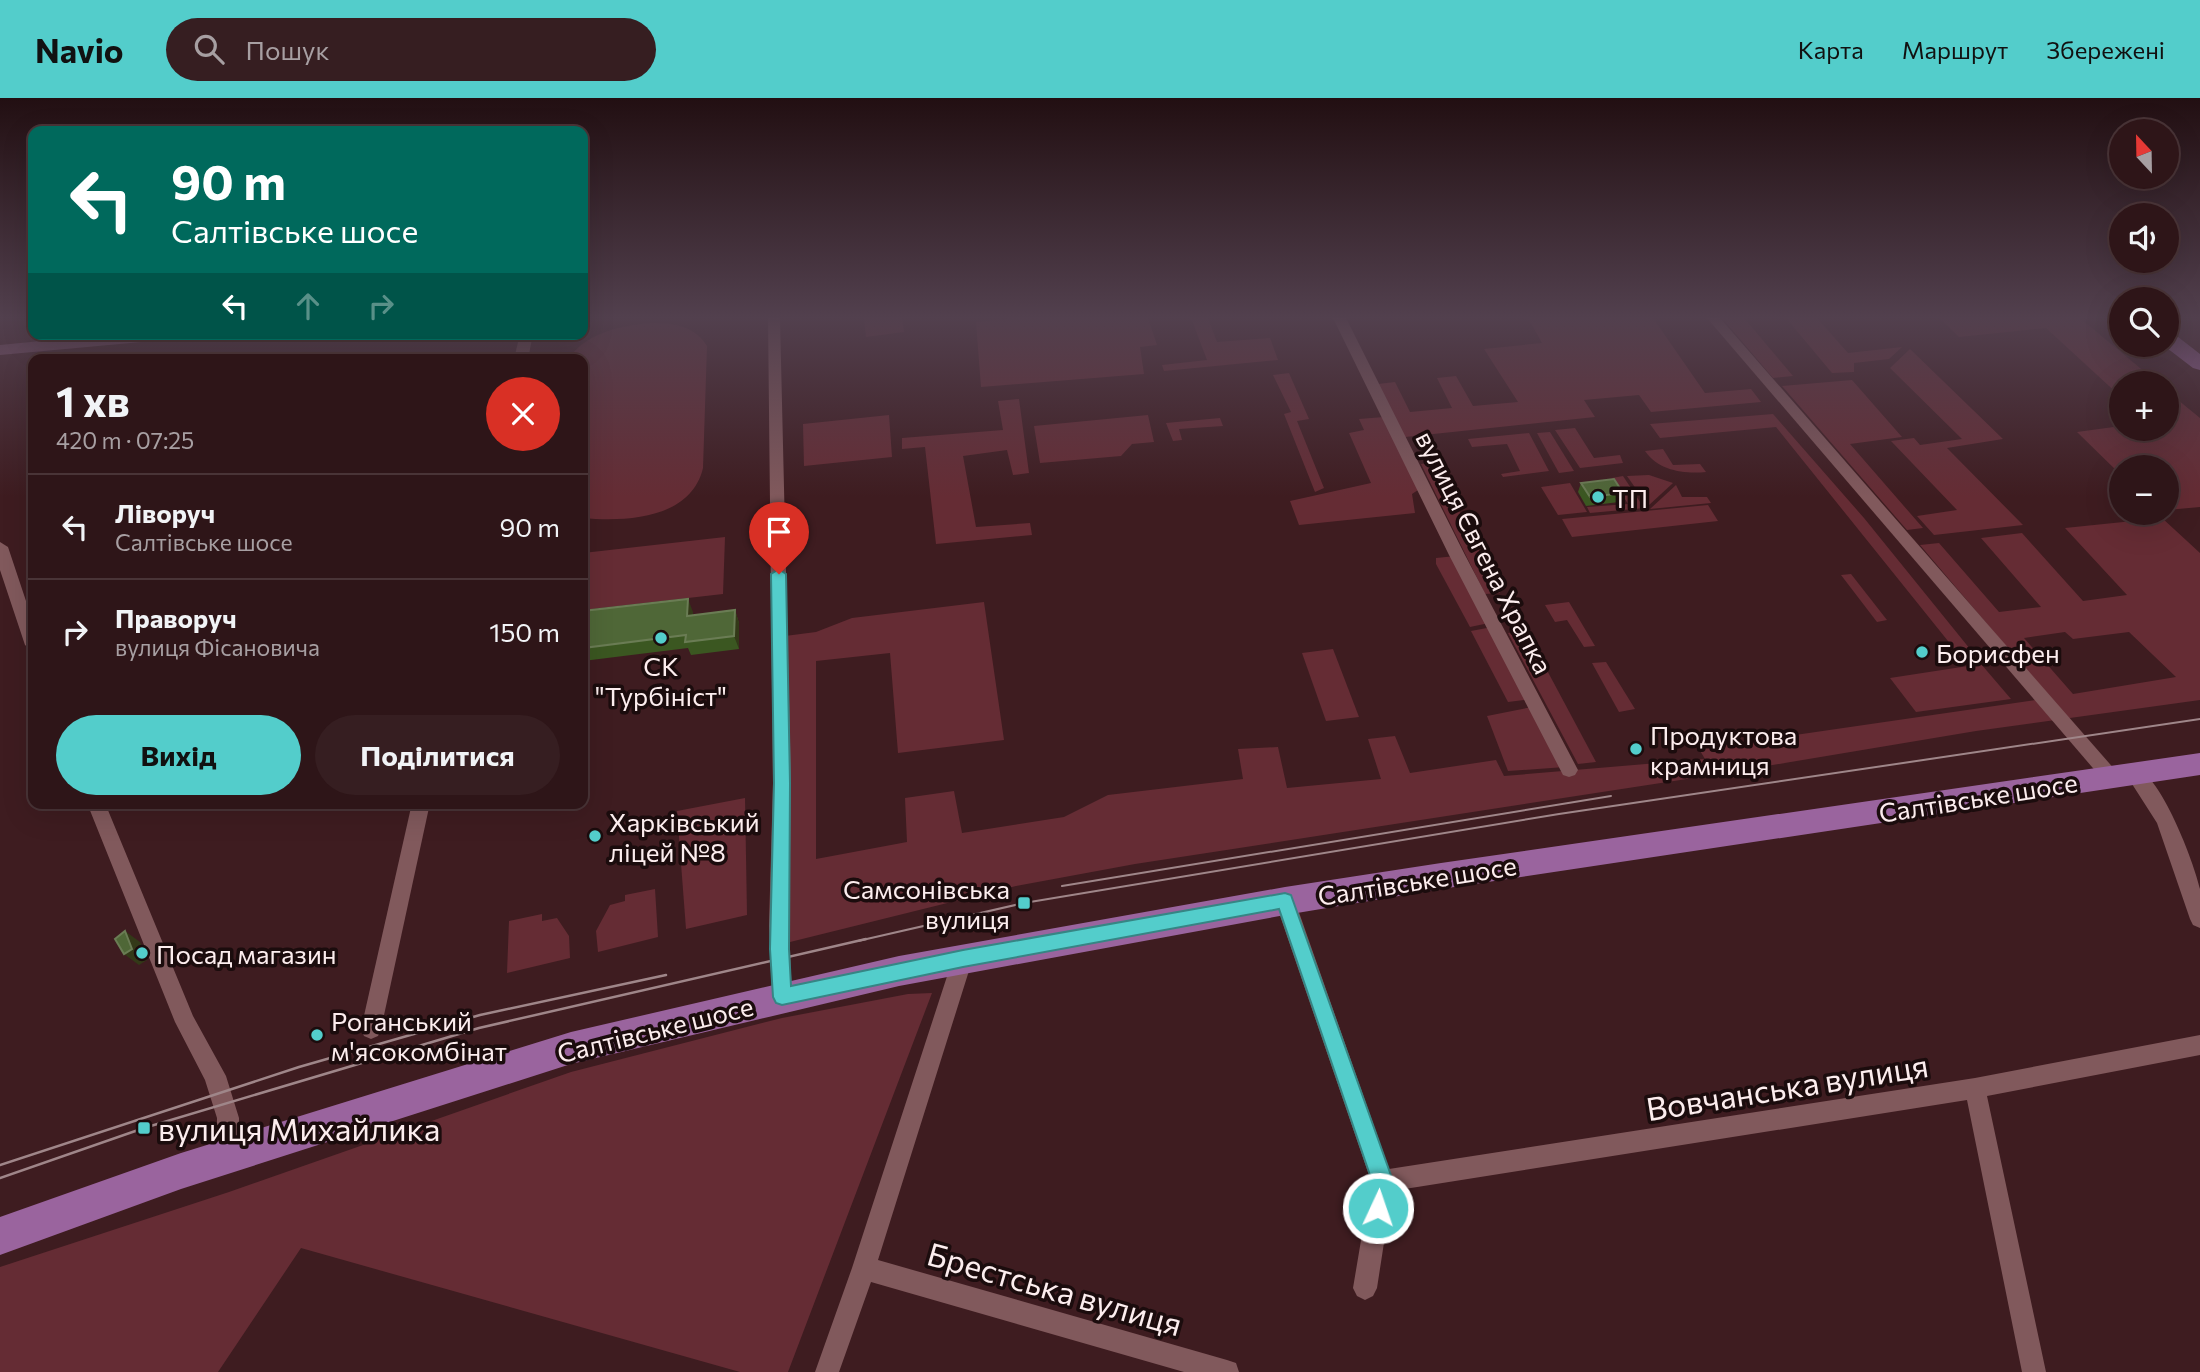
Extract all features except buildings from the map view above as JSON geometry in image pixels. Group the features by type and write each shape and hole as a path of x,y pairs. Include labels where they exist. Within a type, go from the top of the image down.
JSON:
{"main road":[{"name":"Салтівське шосе","path":"0,1236 228,1156 571,1048 782,997 963,958 1285,901 2200,764"}],"street":[{"path":"775,377 782,783 779,926 782,997"},
{"name":"вулиця Євгена Храпка","path":"1369,377 1457,555 1569,769"},
{"path":"1766,377 2122,774 2152,792 2200,919"},
{"path":"0,547 28,630"},
{"path":"98,809 186,1022 215,1076 228,1118 228,1156"},
{"path":"371,1029 420,809"},
{"path":"1285,901 1382,1181 1365,1288"},
{"path":"827,1372 864,1268 963,958"},
{"name":"Вовчанська вулиця","path":"1382,1181 1975,1088 2200,1045"},
{"path":"1975,1088 2034,1372"},
{"name":"Брестська вулиця","path":"864,1268 1227,1372"}],"shaded area":[{"path":"588,377 706,377 703,468 696,485 685,498 655,514 588,518"},
{"path":"980,377 1101,377 981,387"},
{"path":"1274,377 1291,377 1309,419 1297,421 1324,488 1315,492 1284,414 1291,412"},
{"path":"1442,377 1457,377 1473,406 1518,402 1502,377 1694,377 1705,393 1751,389 1761,402 1651,412 1639,395 1584,400 1595,417 1405,437 1378,384 1395,382 1410,412 1452,408 1437,378"},
{"path":"1900,377 1939,377 2003,439 1947,448 2023,525 1934,535 1917,516 1957,510 1891,441 1914,438 1920,445 1962,439"},
{"path":"2100,377 2109,377 2109,386"},
{"path":"1852,380 1902,437 1850,444 1923,528 1907,530 1782,386"},
{"path":"1019,399 1029,473 1013,475 1007,450 963,456 976,527 1030,523 1032,535 936,544 925,447 902,449 902,438 1003,430 998,401"},
{"path":"2179,401 2200,418 2200,507 2179,509 2179,455 2109,455 2109,463 2077,432 2109,428 2109,441 2179,441"},
{"path":"1773,414 1864,518 1970,649 1956,651 1776,427 1660,438 1650,424"},
{"path":"889,415 892,457 804,466 803,424"},
{"path":"1148,415 1154,442 1132,444 1121,456 1040,463 1034,426"},
{"path":"1384,417 1418,490 1412,494 1415,513 1299,525 1290,501 1371,483 1349,433 1364,430 1359,419"},
{"path":"1220,418 1223,426 1179,429 1182,440 1173,441 1166,423"},
{"path":"1575,428 1594,458 1620,455 1623,463 1580,468 1555,430"},
{"path":"1550,432 1574,471 1559,473 1537,433"},
{"path":"1529,433 1549,471 1503,477 1501,474 1520,471 1507,444 1472,447 1468,439"},
{"path":"1663,449 1673,465 1700,464 1706,472 1672,470 1657,463 1645,451"},
{"path":"1435,462 1500,593 1485,594 1421,464"},
{"path":"1649,475 1673,483 1648,506 1627,476"},
{"path":"1623,476 1644,508 1590,513 1587,507 1628,504 1612,478"},
{"path":"1570,483 1587,512 1558,515 1541,487"},
{"path":"1676,485 1682,497 1707,497 1711,503 1650,509"},
{"path":"1708,505 1718,521 1572,537 1562,519"},
{"path":"2109,523 2170,525 2200,553 2200,700 1976,731 1713,775 1135,864 1016,886 786,943 785,636 816,632 852,618 984,602 1004,740 898,753 890,653 816,661 816,859 907,842 905,798 954,791 962,833 1064,817 1108,795 1243,779 1238,749 1278,747 1287,788 1381,779 1368,739 1395,736 1410,773 1496,760 1504,776 1705,759 1699,749 2050,698 1920,545 1939,543 1999,612 2041,607 1981,538 2022,533 2083,601 2127,595 2065,528","holes":["2065,632 2073,639 2129,632 2176,677 2073,694 2024,638"]},
{"path":"725,537 723,594 588,609 588,552"},
{"path":"1456,556 1489,623 1470,627 1436,564 1436,558"},
{"path":"1851,574 1887,620 1877,622 1841,575"},
{"path":"1569,602 1595,646 1584,647 1567,620 1555,622 1545,605"},
{"path":"1492,627 1531,699 1508,702 1471,631"},
{"path":"1526,631 1596,762 1578,764 1508,633"},
{"path":"1333,649 1359,717 1326,721 1302,653"},
{"path":"1606,662 1635,709 1619,712 1592,663"},
{"path":"1981,664 2011,699 1916,712 1890,678"},
{"path":"1532,707 1565,767 1508,771 1487,716"},
{"path":"745,798 747,915 686,929 677,811"},
{"path":"655,889 658,937 598,952 596,931 610,905 625,901 625,895"},
{"path":"542,914 542,921 557,918 569,936 570,958 507,973 509,921"},
{"path":"932,993 788,1372 740,1372 301,1248 218,1372 0,1372 0,1267 229,1192 571,1072 782,1018 908,994"}],"tram line":[{"path":"858,941 1024,903 1559,814 2200,719"},
{"path":"1062,886 1611,796"},
{"path":"0,1178 144,1128 479,1028 866,939"},
{"path":"0,1165 299,1067 480,1015 666,975"}],"place":[{"name":"ТП","path":"1598,497"},
{"name":"СК \"Турбініст\"","path":"661,638"},
{"name":"Борисфен","path":"1922,652"},
{"name":"Продуктова крамниця","path":"1636,749"},
{"name":"Харківський ліцей №8","path":"595,836"},
{"name":"Самсонівська вулиця","path":"1024,903"},
{"name":"Посад магазин","path":"142,953"},
{"name":"Роганський м'ясокомбінат","path":"317,1035"},
{"name":"вулиця Михайлика","path":"144,1128"}],"route":[{"path":"779,574 782,783 779,949 782,997 963,958 1285,901 1382,1181 1378,1208"}]}
